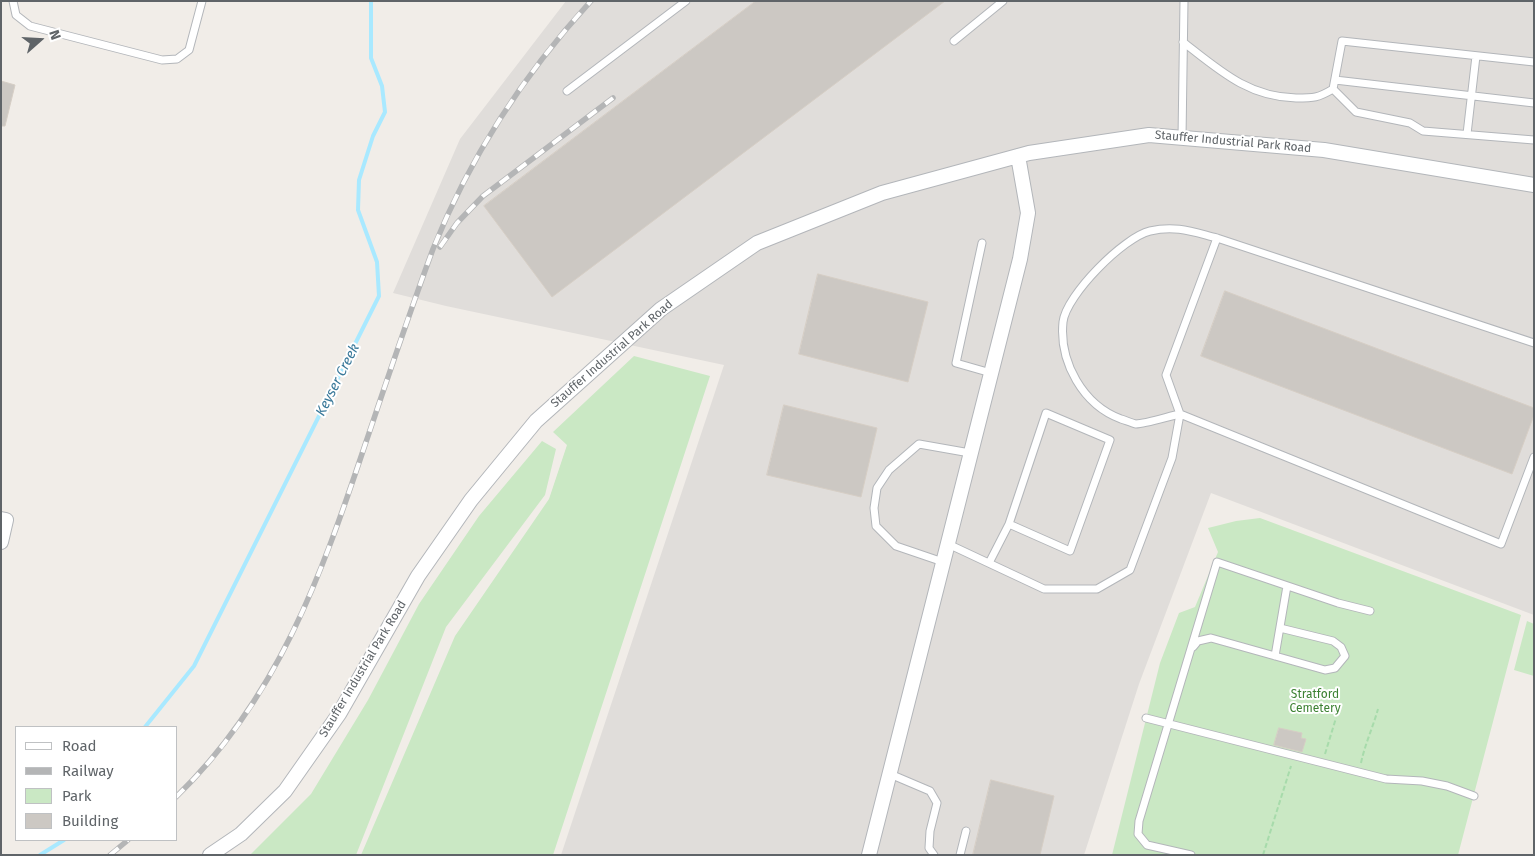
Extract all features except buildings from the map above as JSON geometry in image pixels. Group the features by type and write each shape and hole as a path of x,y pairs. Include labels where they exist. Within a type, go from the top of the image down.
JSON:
{"street":[{"name":"Stauffer Industrial Park Road","path":"210,855 241,834 285,791 339,714 418,576 482,485 536,420 661,309 757,243 882,193 1029,153 1149,135 1324,150 1534,185"},
{"path":"869,855 1020,259 1028,214 1018,156"},
{"path":"1,519 6,520 1,542"}],"lane":[{"path":"12,1 16,15 30,26 162,60 177,59 189,50 202,1"},
{"path":"567,92 686,1"},
{"path":"954,41 1003,1"},
{"path":"1182,138 1184,1"},
{"path":"1183,42 1245,87 1282,98 1320,97 1333,89 1342,41 1534,62"},
{"path":"1467,134 1476,56"},
{"path":"1335,80 1534,103"},
{"path":"1333,89 1356,112 1410,123 1423,131 1534,140"},
{"path":"1534,343 1217,238 1179,228 1148,231 1118,248 1075,294 1063,320 1063,347 1074,378 1094,404 1114,416 1136,424 1180,414 1502,544 1534,457"},
{"path":"948,544 1044,589 1097,589 1130,570 1172,458 1180,414 1166,375 1217,238"},
{"path":"982,243 956,363 991,373"},
{"path":"989,563 1009,524 1046,414 1110,440 1070,551 1009,524"},
{"path":"943,562 896,546 876,526 874,508 877,488 889,470 919,444 970,454"},
{"path":"1191,855 1147,845 1138,834 1139,821 1217,562 1338,603 1370,610"},
{"path":"1275,656 1287,586"},
{"path":"1191,650 1198,641 1212,638 1325,670 1335,668 1345,656 1341,647 1332,642 1280,628"},
{"path":"1146,718 1386,779 1422,781 1448,786 1474,796"},
{"path":"890,774 930,790 937,803 930,830 929,848 934,855"},
{"path":"960,855 966,831"}],"path":[{"path":"1359,772 1365,744 1378,709"},
{"path":"1322,763 1336,718"},
{"path":"1263,855 1294,756"}],"shaded area":[{"path":"566,1 1534,1 1534,615 1211,493 1139,684 1084,855 561,855 724,365 393,293 460,139"}],"green space":[{"path":"634,356 710,376 553,855 361,855 455,636 549,499 567,445 553,432"},
{"path":"542,441 556,449 545,495 446,627 356,855 250,855 311,794 368,700 419,604 479,516"},
{"name":"Stratford Cemetery","path":"1260,518 1521,615 1458,855 1112,855 1160,663 1179,613 1195,607 1218,552 1208,528 1236,521"},
{"path":"1527,621 1534,624 1534,676 1514,670"}],"waterway":[{"name":"Keyser Creek","path":"146,726 194,666 379,296 377,262 358,210 359,180 373,136 385,112 382,86 371,58 371,1"},
{"name":"Keyser Creek","path":"40,855 62,841"}],"railway":[{"path":"178,795 212,759 242,719 269,677 313,588 348,494 433,249 464,182 482,149 521,87 566,29 591,1"},
{"path":"440,247 457,223 483,196 613,98"},
{"path":"110,855 127,841"}]}
